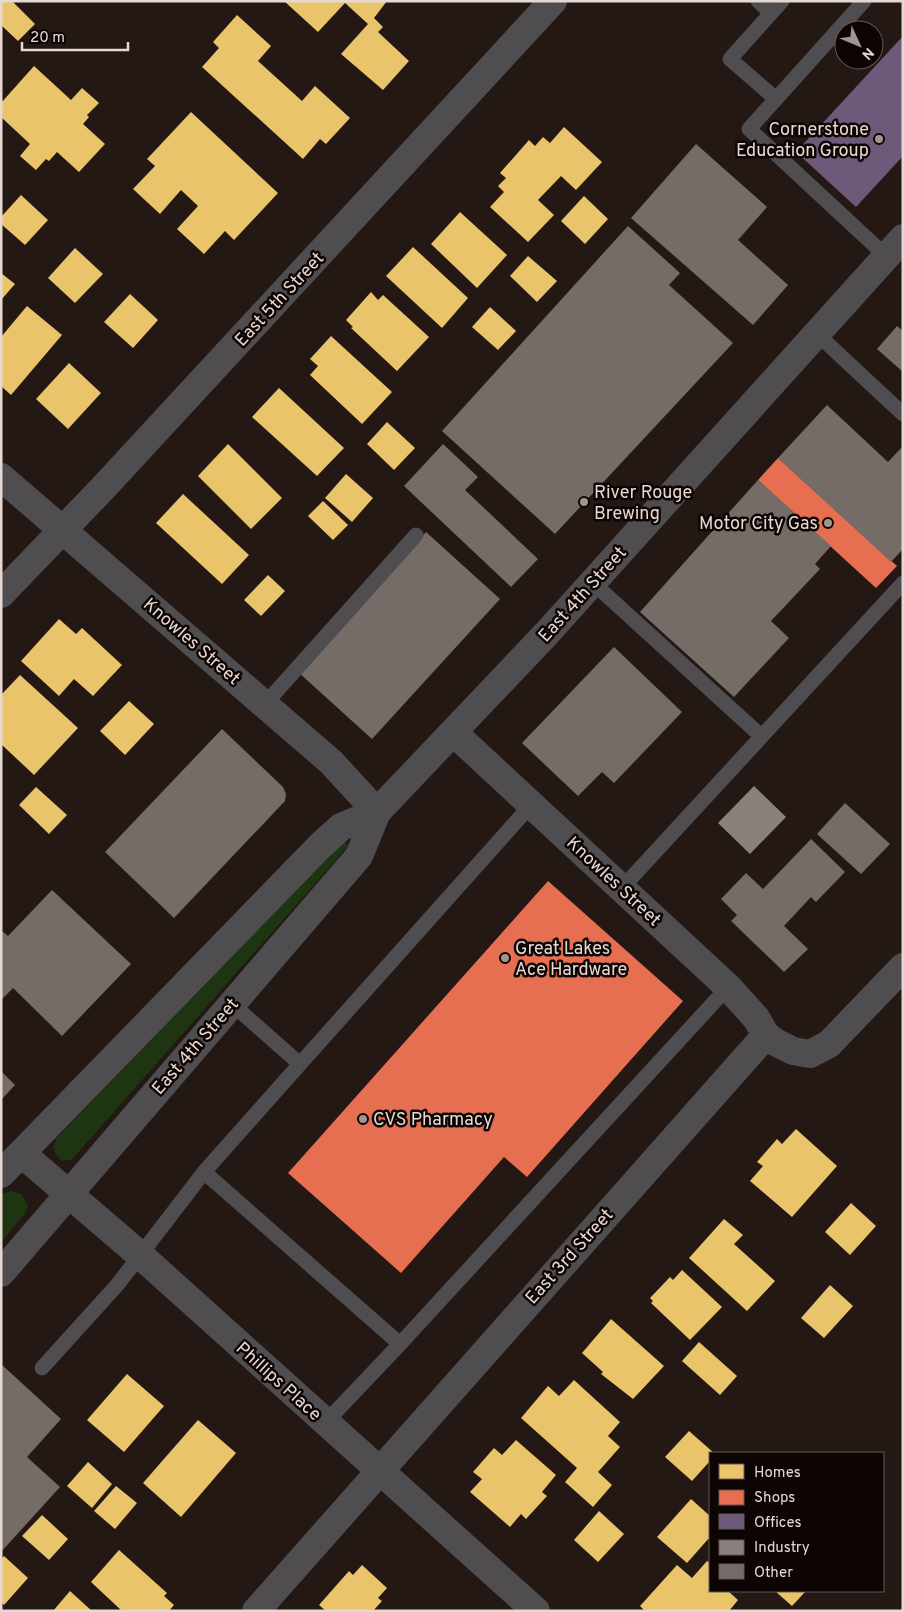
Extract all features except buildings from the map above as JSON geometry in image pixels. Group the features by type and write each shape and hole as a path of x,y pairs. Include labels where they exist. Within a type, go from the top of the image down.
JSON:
{"street":[{"name":"East 5th Street","path":"1,594 554,1"},
{"name":"East 4th Street","path":"1,1273 359,856 377,812 454,733 895,247"},
{"name":"Knowles Street","path":"1,478 265,704 330,762 377,812"},
{"name":"Knowles Street","path":"454,733 728,987 756,1018 766,1035"},
{"name":"East 4th Street","path":"1,1174 320,846 341,827 377,812"},
{"path":"766,1035 793,1052 810,1054 828,1044 903,967"},
{"name":"East 3rd Street","path":"256,1611 766,1035"},
{"name":"Phillips Place","path":"21,1153 140,1255 536,1611"}],"lane":[{"path":"758,1 771,13"},
{"path":"776,99 730,59 782,1"},
{"path":"864,1 749,130 895,247"},
{"path":"816,333 903,414"},
{"path":"265,704 416,535"},
{"path":"592,582 761,736"},
{"path":"622,888 903,583"},
{"path":"42,1368 118,1284 204,1172 531,805"},
{"path":"326,1423 728,987"},
{"path":"232,1004 300,1064"},
{"path":"204,1172 400,1344"}],"green space":[{"path":"342,840 349,845 76,1155 71,1160 62,1161 56,1155 53,1147 57,1138"},
{"path":"10,1191 21,1194 28,1205 26,1212 1,1242 1,1195"}],"place":[{"name":"Cornerstone Education Group","path":"879,139"},
{"name":"River Rouge Brewing","path":"584,502"},
{"name":"Motor City Gas","path":"828,523"},
{"name":"Great Lakes Ace Hardware","path":"505,958"},
{"name":"CVS Pharmacy","path":"363,1119"}]}
